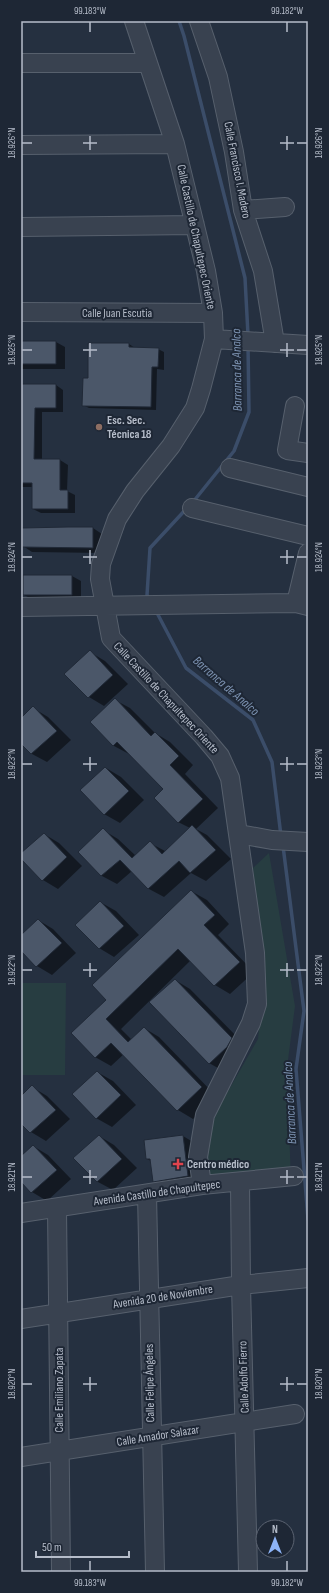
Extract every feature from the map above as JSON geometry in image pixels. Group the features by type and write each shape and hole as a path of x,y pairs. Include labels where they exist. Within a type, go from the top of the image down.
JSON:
{"street":[{"name":"Calle Castillo de Chapultepec Oriente","path":"134,21 147,63 176,144 195,225 213,313 214,339 195,408 171,446 135,491 117,519 101,564 100,579 110,638 204,737 220,756 230,778 255,953 256,1004 251,1023 205,1115 198,1157 202,1185"},
{"name":"Calle Francisco I. Madero","path":"199,21 218,77 234,152 243,210 263,271 267,343"},
{"path":"21,63 147,63"},
{"path":"21,145 176,144"},
{"path":"243,210 285,206"},
{"path":"21,226 195,225"},
{"name":"Calle Juan Escutia","path":"21,312 213,313"},
{"path":"214,339 239,342 308,345"},
{"path":"295,406 287,450 308,453"},
{"path":"230,468 308,487"},
{"path":"192,508 308,536"},
{"path":"21,607 302,605 308,553"},
{"path":"239,834 272,840 303,842"},
{"name":"Avenida Castillo de Chapultepec","path":"21,1213 202,1185 294,1176"},
{"name":"Calle Adolfo Fierro","path":"240,1182 248,1572"},
{"name":"Calle Felipe Ángeles","path":"146,1194 155,1572"},
{"name":"Calle Emiliano Zapata","path":"57,1208 59,1451 62,1572"},
{"name":"Avenida 20 de Noviembre","path":"21,1319 241,1284 307,1278"},
{"name":"Calle Amador Salazar","path":"21,1457 295,1414"}],"green space":[{"path":"269,853 295,1006 287,1068 291,1183 209,1179 207,1159 210,1128 220,1105 258,1039 263,987 253,868"},
{"path":"21,983 66,983 65,1075 21,1075"}],"building":[{"path":"21,341 56,341 56,364 21,364"},
{"path":"88,343 129,343 129,347 159,348 158,367 152,367 151,407 82,406 83,378 88,378"},
{"path":"21,384 56,384 56,408 35,408 34,459 60,459 60,490 68,490 68,509 32,509 32,483 21,483"},
{"path":"93,527 93,548 22,547 22,528"},
{"path":"23,575 72,575 72,595 23,595"},
{"path":"90,650 113,675 88,698 64,674"},
{"path":"115,698 151,736 155,732 179,756 170,765 203,799 178,823 154,798 163,789 117,742 113,746 90,722"},
{"path":"33,706 57,731 31,754 21,744 21,718"},
{"path":"105,767 129,791 104,815 80,790"},
{"path":"192,825 216,850 190,873 179,861 148,889 120,860 101,876 78,852 103,828 132,858 150,841 162,854"},
{"path":"44,833 67,857 42,881 21,859 21,853"},
{"path":"191,890 215,915 204,925 240,962 214,986 178,949 106,1019 128,1042 144,1027 202,1087 177,1111 111,1043 95,1058 71,1033 106,1000 92,985"},
{"path":"100,901 124,926 99,949 75,925"},
{"path":"38,919 62,943 36,967 21,951 21,935"},
{"path":"175,979 232,1038 227,1047 209,1064 149,1002"},
{"path":"97,1071 121,1095 96,1119 72,1094"},
{"path":"32,1085 56,1110 30,1133 21,1124 21,1096"},
{"path":"99,1135 122,1159 97,1182 73,1158"},
{"name":"Centro médico","path":"183,1135 188,1176 153,1182 150,1159 146,1159 144,1140"},
{"path":"33,1145 57,1170 31,1193 21,1182 21,1156"}],"waterway":[{"name":"Barranca de Analco","path":"179,21 245,278 248,335"},
{"name":"Barranca de Analco","path":"193,502 234,451 249,412 248,345"},
{"name":"Barranca de Analco","path":"150,600 147,595 150,548 187,508"},
{"name":"Barranca de Analco","path":"156,611 186,668 253,720 272,762 281,836"},
{"name":"Barranca de Analco","path":"283,846 304,1011 296,1069 308,1219"}],"place":[{"name":"Esc. Sec. Técnica 18","path":"99,427"},
{"name":"Centro médico","path":"178,1164"}]}
